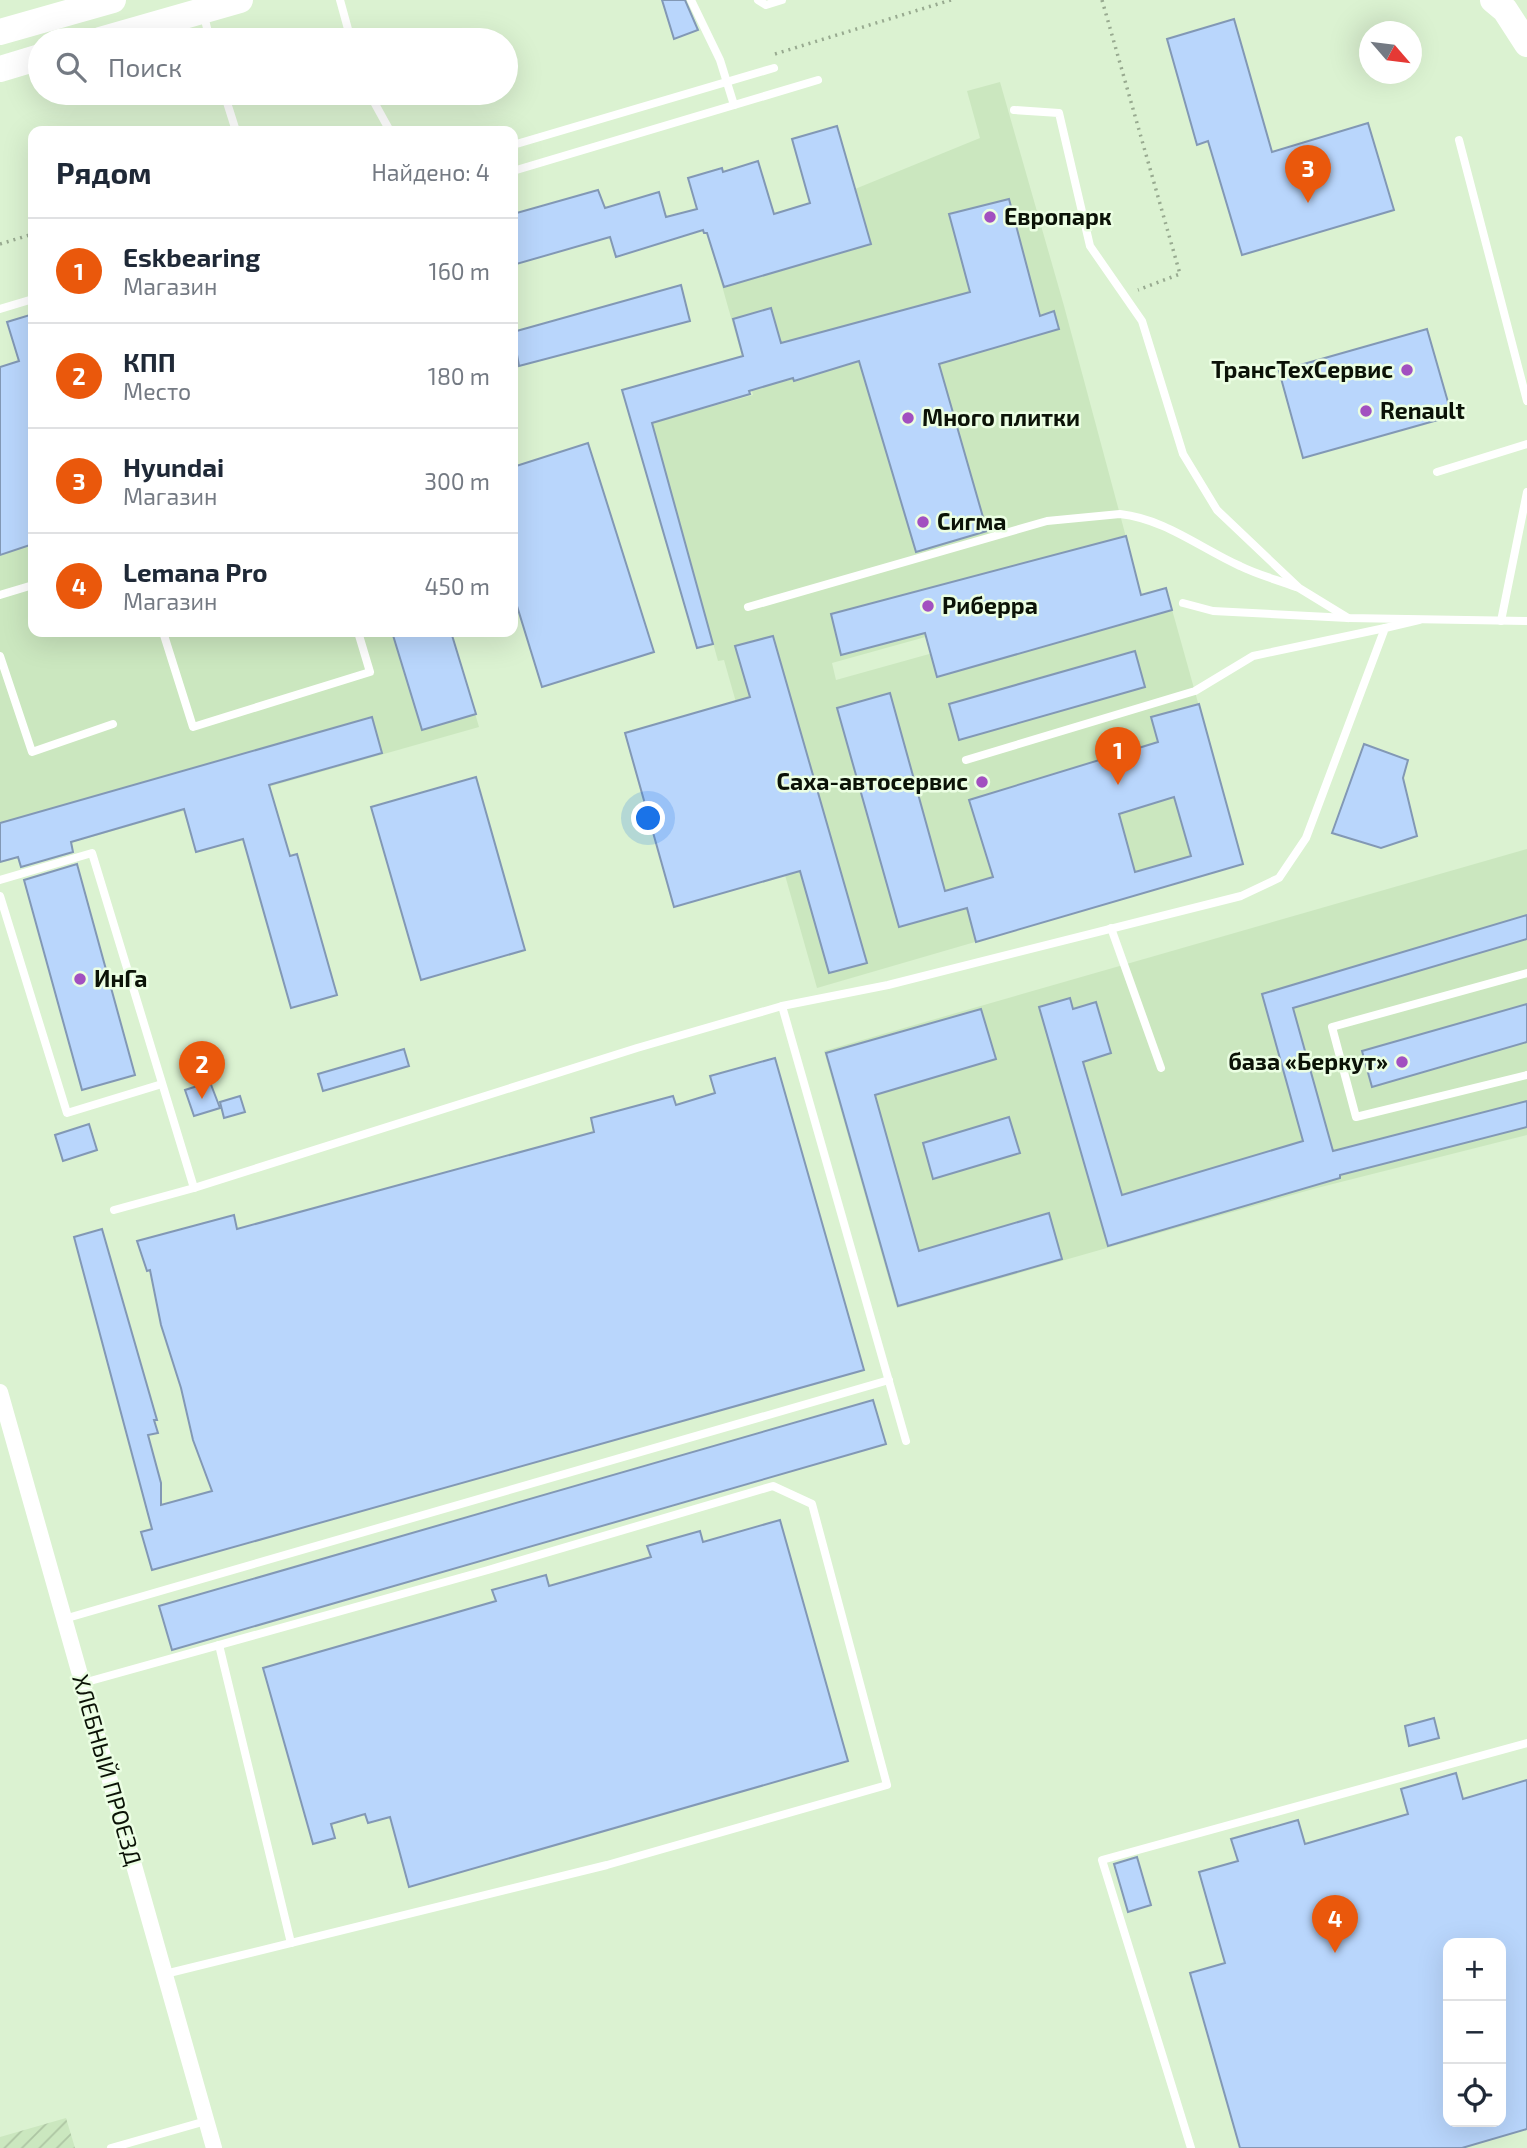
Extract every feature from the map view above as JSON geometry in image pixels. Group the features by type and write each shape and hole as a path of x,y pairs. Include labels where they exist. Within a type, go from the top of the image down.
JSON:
{"main road":[{"path":"0,32 70,7 113,0"},
{"path":"141,28 240,0"},
{"path":"1493,0 1505,10 1527,44"},
{"path":"0,69 28,61"}],"street":[{"name":"ХЛЕБНЫЙ ПРОЕЗД","path":"0,1392 214,2148"}],"lane":[{"path":"340,0 348,28"},
{"path":"691,0 720,60 734,105"},
{"path":"758,0 766,5 782,0"},
{"path":"202,10 207,28"},
{"path":"518,144 774,68"},
{"path":"518,170 818,80"},
{"path":"228,105 234,126"},
{"path":"376,105 387,126"},
{"path":"1014,110 1059,113 1090,246 1142,321 1183,454 1217,510 1299,588"},
{"path":"1459,140 1527,401"},
{"path":"0,309 28,301"},
{"path":"1437,472 1527,444"},
{"path":"1501,621 1527,492"},
{"path":"748,607 1047,522 1120,514 1180,533 1240,567 1299,588 1348,618"},
{"path":"0,595 28,587"},
{"path":"1183,603 1213,611 1348,618 1526,621 1527,631"},
{"path":"967,760 1195,691 1253,656 1419,620"},
{"path":"114,1210 194,1188 637,1048 782,1006 888,985 1241,896 1279,878 1306,838 1385,628"},
{"path":"165,637 194,727 370,672 360,637"},
{"path":"0,656 32,752 113,724"},
{"path":"0,880 92,853 194,1188"},
{"path":"0,896 67,1113 162,1084"},
{"path":"1111,928 1161,1068"},
{"path":"1527,973 1332,1027 1356,1116 1527,1075"},
{"path":"782,1006 906,1441"},
{"path":"64,1619 889,1380"},
{"path":"83,1683 488,1570 773,1486 812,1504 887,1785 607,1866 165,1974"},
{"path":"219,1645 291,1943"},
{"path":"1191,2148 1102,1860 1527,1742"},
{"path":"111,2148 206,2121"}],"path":[{"path":"774,54 951,0"},
{"path":"1102,0 1180,274 1123,295"},
{"path":"0,244 28,236"}],"shaded area":[{"path":"1000,82 1137,578 832,663 836,680 1166,588 1243,864 817,988 724,660 718,661 652,423 753,395 707,233 855,189 980,138 967,91"},
{"path":"28,316 28,637 452,637 479,727 0,863 0,367 18,361 7,322"},
{"path":"1527,849 1527,1135 1313,1189 897,1308 824,1051"},
{"path":"66,2118 75,2148 0,2148 0,2137"}],"building":[{"path":"662,0 685,0 698,30 674,39"},
{"path":"1234,19 1272,152 1368,123 1394,210 1242,255 1208,141 1197,145 1167,39"},
{"path":"837,126 871,244 724,287 707,233 703,230 616,257 610,237 518,264 518,213 598,190 605,208 659,192 666,217 697,209 688,178 722,168 723,172 758,161 774,214 810,203 792,139"},
{"path":"1009,199 1040,316 1054,311 1059,329 939,364 987,531 916,552 859,361 794,381 793,378 749,391 750,394 652,423 713,644 697,648 622,390 743,356 733,319 771,308 781,343 970,292 949,214"},
{"path":"681,285 690,321 519,366 518,331"},
{"path":"28,316 28,546 0,555 0,367 19,361 7,322"},
{"path":"1427,329 1452,416 1303,458 1279,371"},
{"path":"588,443 654,652 542,687 518,609 518,465"},
{"path":"1126,536 1141,595 1166,588 1172,610 937,677 925,633 841,655 831,614"},
{"path":"773,636 867,963 829,973 800,871 674,907 625,733 750,697 735,646"},
{"path":"394,637 453,637 476,714 422,730"},
{"path":"1135,651 1145,687 959,740 949,704"},
{"path":"890,693 945,891 993,877 969,800 1158,742 1151,717 1199,704 1243,864 976,942 967,908 899,927 837,708","holes":["1174,797 1191,856 1135,872 1119,814"]},
{"path":"372,717 382,753 269,785 290,856 297,854 337,995 291,1008 243,839 196,852 184,809 71,842 73,852 21,867 18,857 0,862 0,823"},
{"path":"1364,744 1408,760 1403,778 1417,836 1381,848 1332,833"},
{"path":"476,777 525,950 421,980 371,807"},
{"name":"ИнГа","path":"77,864 135,1075 82,1090 24,880"},
{"path":"1527,915 1527,939 1293,1008 1333,1151 1527,1101 1527,1127 1340,1175 1340,1178 1108,1246 1039,1007 1070,998 1073,1009 1096,1002 1111,1053 1083,1062 1122,1195 1303,1141 1262,994"},
{"path":"1527,1004 1527,1042 1372,1087 1362,1051"},
{"path":"981,1009 996,1059 875,1095 919,1251 1049,1213 1062,1259 898,1306 826,1053"},
{"path":"404,1049 409,1066 323,1091 318,1074"},
{"path":"775,1058 864,1370 152,1570 141,1532 152,1529 74,1237 102,1229 157,1420 154,1420 158,1433 148,1435 161,1483 161,1505 212,1491 193,1440 181,1388 161,1325 150,1270 147,1271 137,1241 234,1215 237,1229 594,1132 591,1118 673,1096 676,1105 715,1093 710,1076"},
{"path":"210,1082 220,1108 194,1116 185,1090"},
{"path":"240,1096 245,1112 224,1118 220,1102"},
{"path":"1009,1117 1020,1153 933,1179 923,1143"},
{"path":"89,1124 97,1150 63,1161 55,1135"},
{"path":"873,1400 886,1444 172,1650 159,1606"},
{"path":"780,1520 848,1761 409,1887 390,1817 368,1823 365,1814 331,1824 335,1838 313,1844 263,1668 496,1601 492,1590 546,1575 549,1586 651,1557 647,1546 700,1531 703,1542"},
{"path":"1434,1718 1439,1738 1409,1746 1405,1726"},
{"path":"1456,1773 1463,1799 1527,1780 1527,2129 1462,2148 1240,2148 1190,1973 1225,1963 1199,1872 1238,1861 1231,1839 1298,1820 1305,1844 1408,1814 1401,1789"},
{"path":"1137,1857 1151,1905 1128,1912 1114,1864"}],"place":[{"name":"Hyundai","path":"1308,203"},
{"name":"Европарк","path":"990,217"},
{"name":"ТрансТехСервис","path":"1407,370"},
{"name":"Renault","path":"1366,411"},
{"name":"Много плитки","path":"908,418"},
{"name":"Сигма","path":"923,522"},
{"name":"Риберра","path":"928,606"},
{"name":"Саха-автосервис","path":"982,782"},
{"name":"Eskbearing","path":"1118,785"},
{"name":"ИнГа","path":"80,979"},
{"name":"база «Беркут»","path":"1402,1062"},
{"name":"КПП","path":"202,1099"},
{"name":"Lemana Pro","path":"1335,1953"}]}
